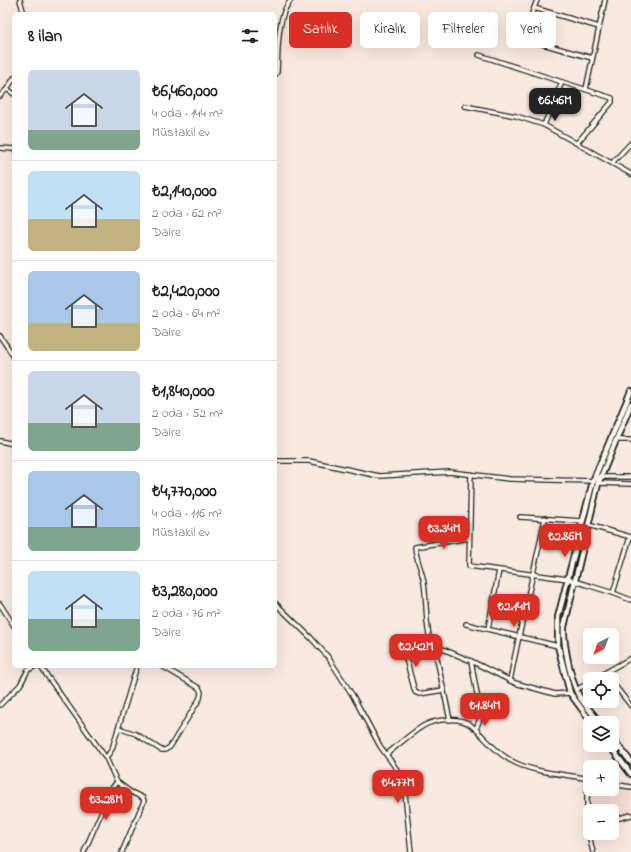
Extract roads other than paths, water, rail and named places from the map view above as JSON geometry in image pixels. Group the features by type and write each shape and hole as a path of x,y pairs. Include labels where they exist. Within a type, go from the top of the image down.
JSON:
{"street":[{"path":"20,0 23,12"},
{"path":"277,72 280,27 288,3 291,0"},
{"path":"537,0 530,19 525,40 592,58"},
{"path":"586,89 604,0"},
{"path":"534,8 599,27"},
{"path":"479,55 612,98 612,100 577,143"},
{"path":"0,96 12,81"},
{"path":"544,125 562,82"},
{"path":"7,89 12,93"},
{"path":"465,106 516,116 544,125 631,174"},
{"path":"612,163 631,143"},
{"path":"0,148 12,149"},
{"path":"0,336 12,354"},
{"path":"587,716 570,693 558,646 558,617 593,481 631,391"},
{"path":"594,716 576,690 563,636 567,610 598,484 631,406"},
{"path":"616,440 631,440"},
{"path":"0,441 12,444"},
{"path":"277,461 309,461 379,476 450,472 510,479 593,481 601,477 631,477"},
{"path":"471,474 469,566 574,580 631,600"},
{"path":"593,481 598,484 631,484"},
{"path":"520,517 582,521"},
{"path":"510,681 518,637 534,574 545,518"},
{"path":"588,525 630,537 613,593"},
{"path":"450,720 428,628 424,582 416,559 415,547 469,538"},
{"path":"488,629 498,570"},
{"path":"0,604 12,623"},
{"path":"277,605 328,657 346,684 375,736 398,771 404,784 411,852"},
{"path":"466,624 558,646"},
{"path":"444,690 419,694 414,692 402,644 424,647 433,645 471,661 510,681 555,694 570,693"},
{"path":"607,672 631,658"},
{"path":"471,661 481,716 476,729"},
{"path":"0,705 20,685 28,670 32,668"},
{"path":"41,668 106,758 117,782 129,792 143,798 144,801 122,852"},
{"path":"106,758 112,749 136,668"},
{"path":"118,728 136,734 159,749 165,750 170,747 201,694 199,688 165,668"},
{"path":"576,690 583,686"},
{"path":"619,691 631,706"},
{"path":"387,754 423,726 457,719 464,721 476,729 500,754 517,764 583,778"},
{"path":"619,747 631,762"},
{"path":"614,752 631,774"},
{"path":"84,852 112,788 117,782"},
{"path":"619,785 631,787"},
{"path":"619,818 631,815"},
{"path":"591,840 593,852"}]}
